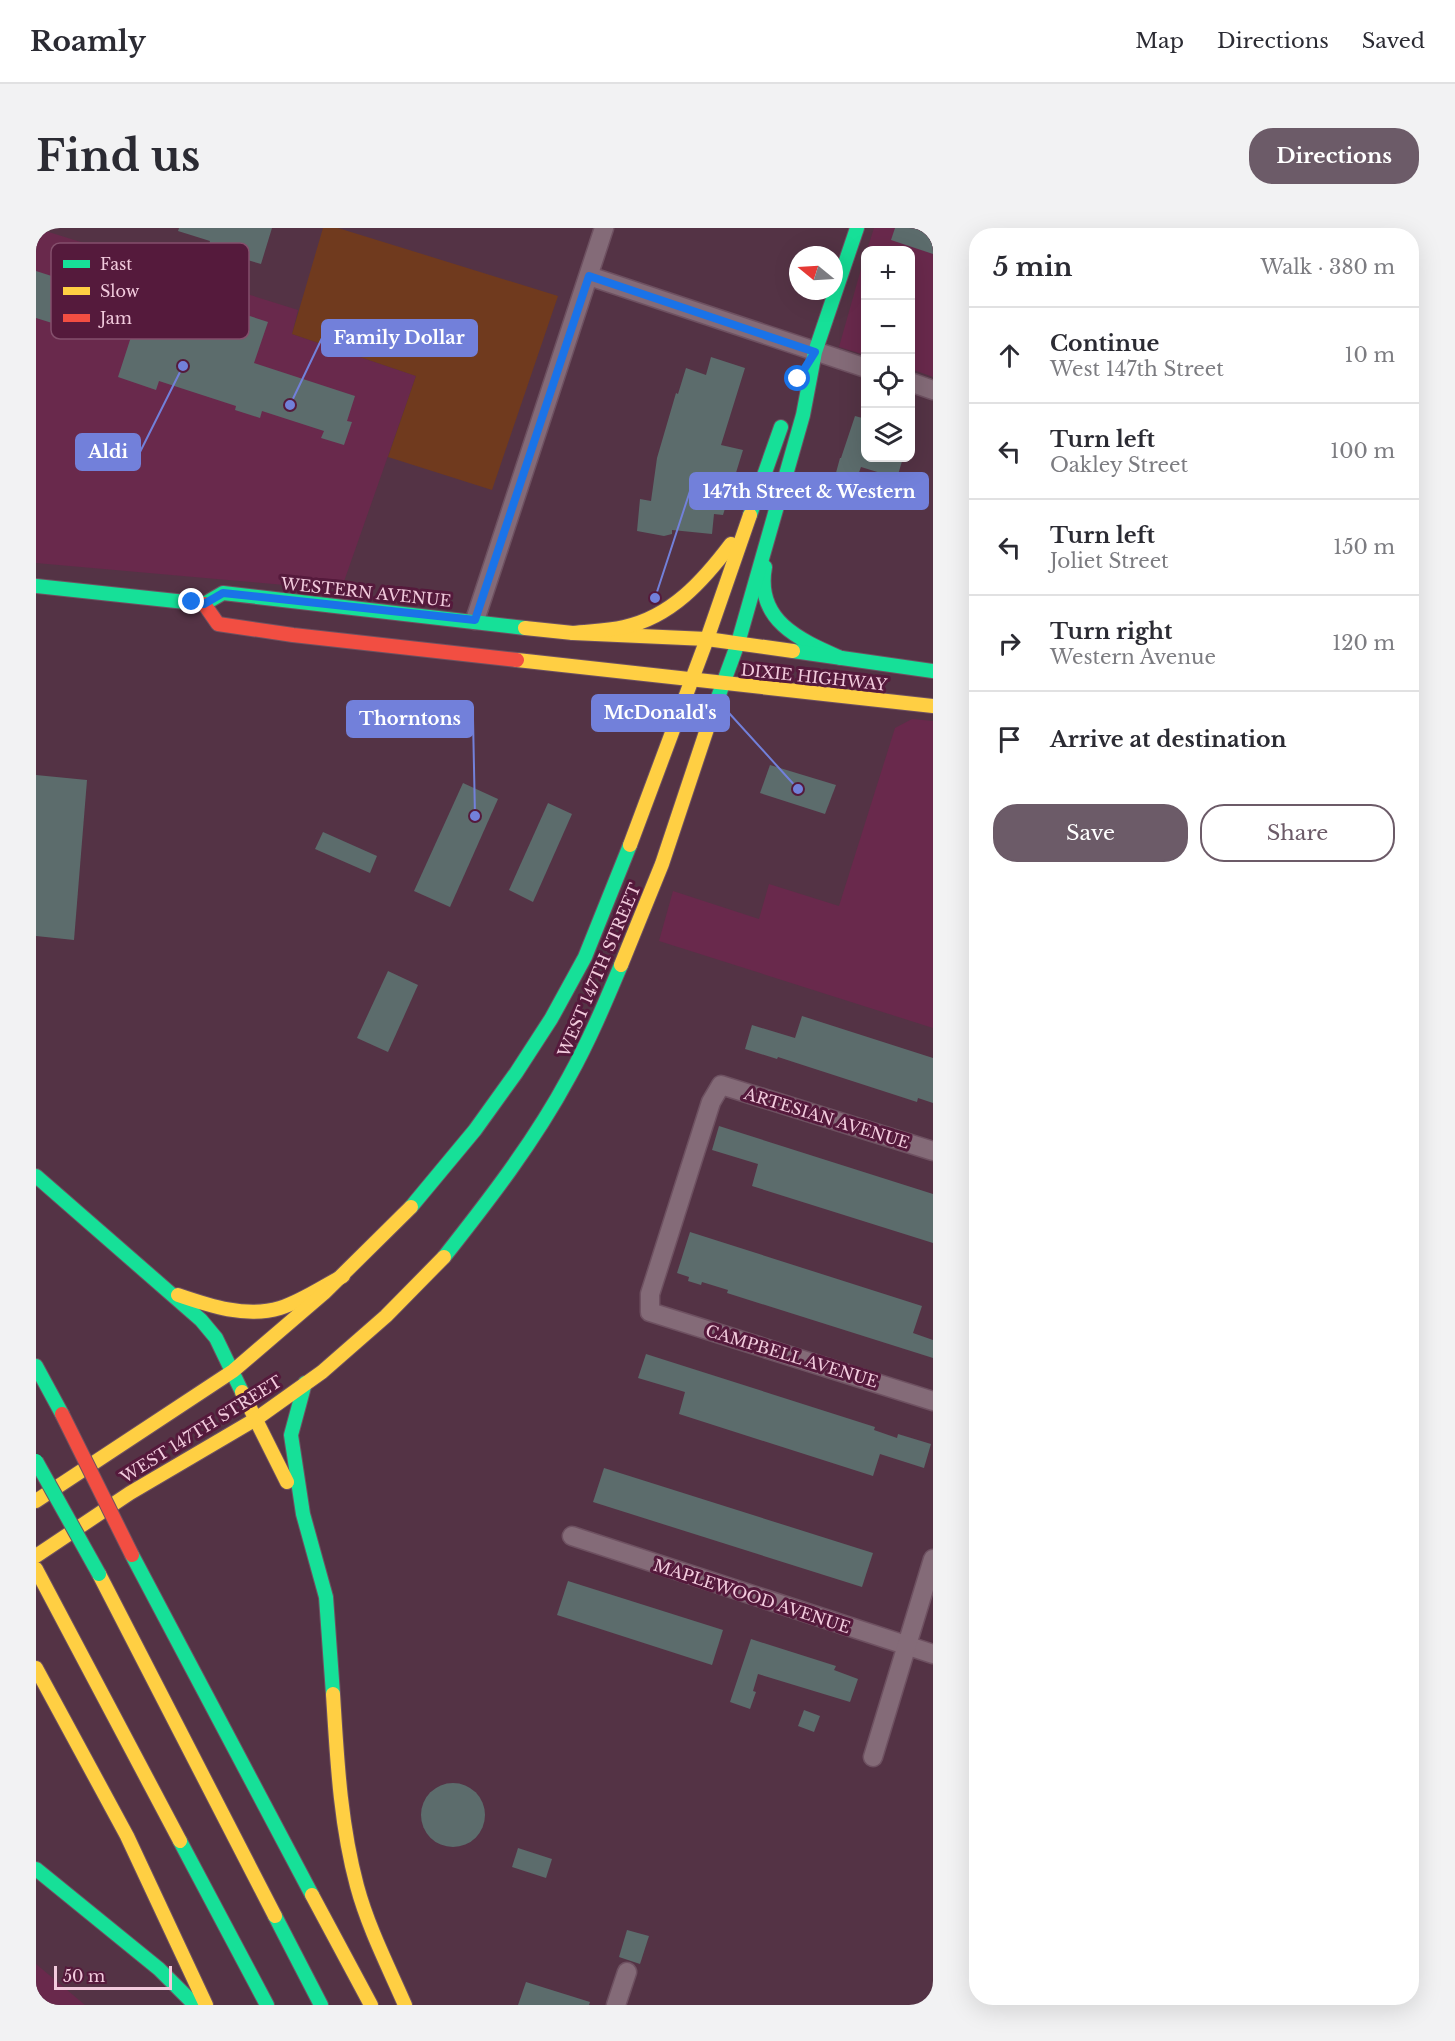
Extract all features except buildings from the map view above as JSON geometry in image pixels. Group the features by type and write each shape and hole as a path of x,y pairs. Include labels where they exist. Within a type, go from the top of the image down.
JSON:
{"main road":[{"name":"WEST 147TH STREET","path":"36,1556 130,1492 256,1419 322,1372 386,1316 442,1260 516,1164 569,1078 602,1011 662,864 738,643 803,415 815,352 857,228"},
{"name":"WEST 147TH STREET","path":"794,390 798,379 815,352"},
{"name":"WEST 147TH STREET","path":"36,1501 233,1371 343,1276 421,1198 516,1073 585,957 601,920 707,639 786,412"},
{"path":"573,633 624,627 649,619 679,602 707,577 739,533 751,512"},
{"path":"772,520 762,583 772,612 786,630 806,643 841,658"},
{"name":"WESTERN AVENUE","path":"36,586 204,604 223,593 573,633 707,639"},
{"path":"204,604 218,624 293,635 692,679"},
{"name":"DIXIE HIGHWAY","path":"707,639 933,671"},
{"name":"DIXIE HIGHWAY","path":"692,679 933,706"},
{"path":"36,1176 201,1320 216,1338 303,1514"},
{"path":"169,1292 230,1310 262,1311 281,1307 343,1276"},
{"path":"36,1366 132,1555 371,2005"},
{"path":"305,1383 291,1435 303,1514 326,1597 346,1838 357,1887 372,1931 405,2005"},
{"path":"36,1461 99,1574 321,2005"},
{"path":"36,1569 267,2005"},
{"path":"36,1668 127,1836 206,2005"},
{"path":"36,1869 159,1969 195,2005"}],"street":[{"path":"475,620 604,228"},
{"path":"589,276 861,366"},
{"path":"915,384 933,390"},
{"name":"ARTESIAN AVENUE","path":"650,1312 650,1294 711,1102 721,1085 933,1152"},
{"name":"CAMPBELL AVENUE","path":"650,1312 933,1401"},
{"name":"MAPLEWOOD AVENUE","path":"572,1536 933,1654"},
{"path":"873,1757 933,1559"},
{"path":"616,2005 627,1972"}],"shaded area":[{"path":"36,228 84,243 51,243 51,339 249,339 249,295 298,310 292,334 416,376 341,590 36,563"},
{"path":"323,228 338,228 558,296 492,490 388,457 416,376 292,334"},
{"path":"874,228 933,228 933,377 915,370 915,246 868,246"},
{"path":"861,269 861,354 839,347"},
{"path":"912,719 933,721 933,1028 659,941 673,891 759,919 769,884 839,906 895,728"},
{"path":"36,1964 85,2005 36,2005"}],"traffic: fast":[{"path":"713,711 738,643 803,415 815,352 857,228"},
{"path":"750,515 781,427"},
{"path":"765,567 764,586 767,601 774,615 796,636 841,658"},
{"path":"36,586 204,604 223,593 525,628"},
{"path":"793,651 933,671"},
{"path":"411,1207 475,1130 551,1019 585,957 630,845"},
{"path":"444,1257 478,1214 541,1125 590,1036 621,965"},
{"path":"36,1176 201,1320 216,1338 242,1392"},
{"path":"36,1366 62,1414"},
{"path":"305,1383 291,1435 303,1514 326,1597 333,1694"},
{"path":"36,1461 99,1574"},
{"path":"132,1555 312,1895"},
{"path":"180,1841 267,2005"},
{"path":"36,1869 159,1969 195,2005"},
{"path":"275,1916 321,2005"}],"traffic: slow":[{"path":"630,845 707,639 750,515"},
{"path":"573,633 624,627 657,615 685,596 731,544"},
{"path":"525,628 573,633 707,639 793,651"},
{"path":"517,660 933,706"},
{"path":"621,965 662,864 713,711"},
{"path":"36,1501 233,1371 324,1293 411,1207"},
{"path":"36,1556 130,1493 256,1419 322,1372 386,1316 444,1257"},
{"path":"178,1295 228,1309 267,1311 296,1302 343,1276"},
{"path":"242,1392 287,1482"},
{"path":"36,1569 180,1841"},
{"path":"99,1574 275,1916"},
{"path":"36,1668 127,1836 206,2005"},
{"path":"333,1694 340,1790 351,1862 367,1916 405,2005"},
{"path":"312,1895 371,2005"}],"traffic: jam":[{"path":"204,604 218,624 293,635 517,660"},
{"path":"62,1414 132,1555"}],"place":[{"name":"Aldi","path":"183,366"},
{"name":"Family Dollar","path":"290,405"},
{"name":"147th Street & Western","path":"655,598"},
{"name":"McDonald's","path":"798,789"},
{"name":"Thorntons","path":"475,816"}],"route":[{"path":"192,602 204,604 223,593 475,620 589,276 815,352 798,379"}]}
